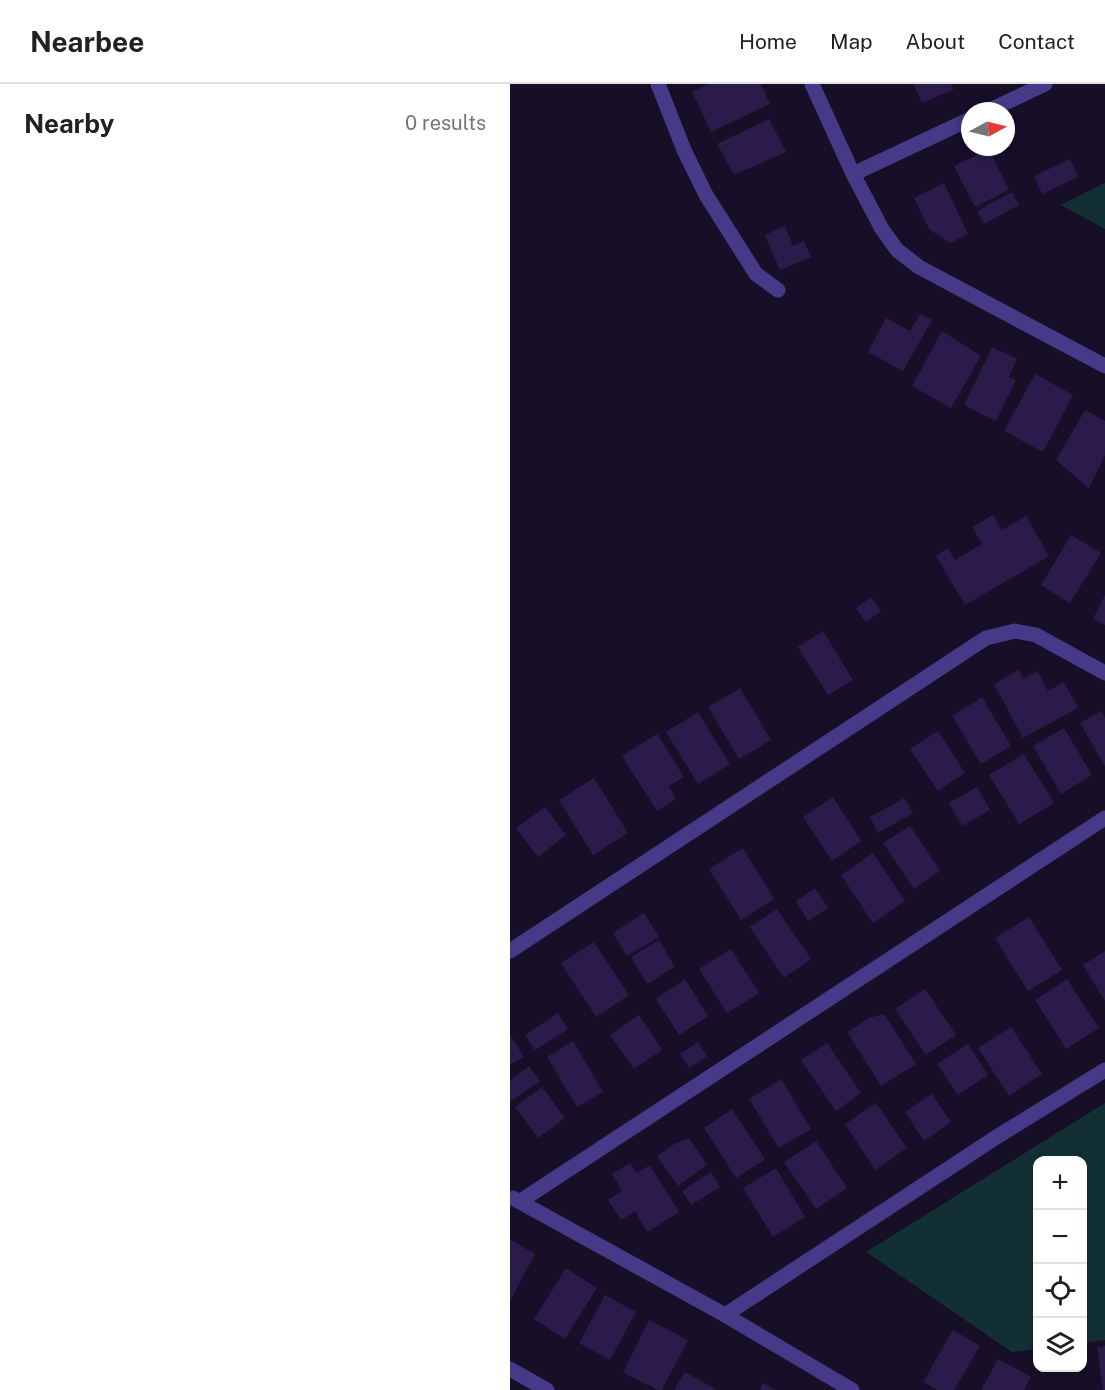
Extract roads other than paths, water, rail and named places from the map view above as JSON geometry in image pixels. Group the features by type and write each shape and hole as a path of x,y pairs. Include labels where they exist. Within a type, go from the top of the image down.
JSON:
{"street":[{"path":"657,84 684,150 706,195 756,274 778,290"},
{"path":"812,84 853,174 882,229 897,250 919,267 1105,366"},
{"path":"1007,102 1045,84"},
{"path":"853,174 961,123"},
{"path":"510,951 986,638 1015,632 1036,635 1105,673"},
{"path":"852,1390 725,1315 514,1199 1105,818"},
{"path":"725,1315 985,1144 1105,1070"},
{"path":"510,1369 547,1390"}]}
